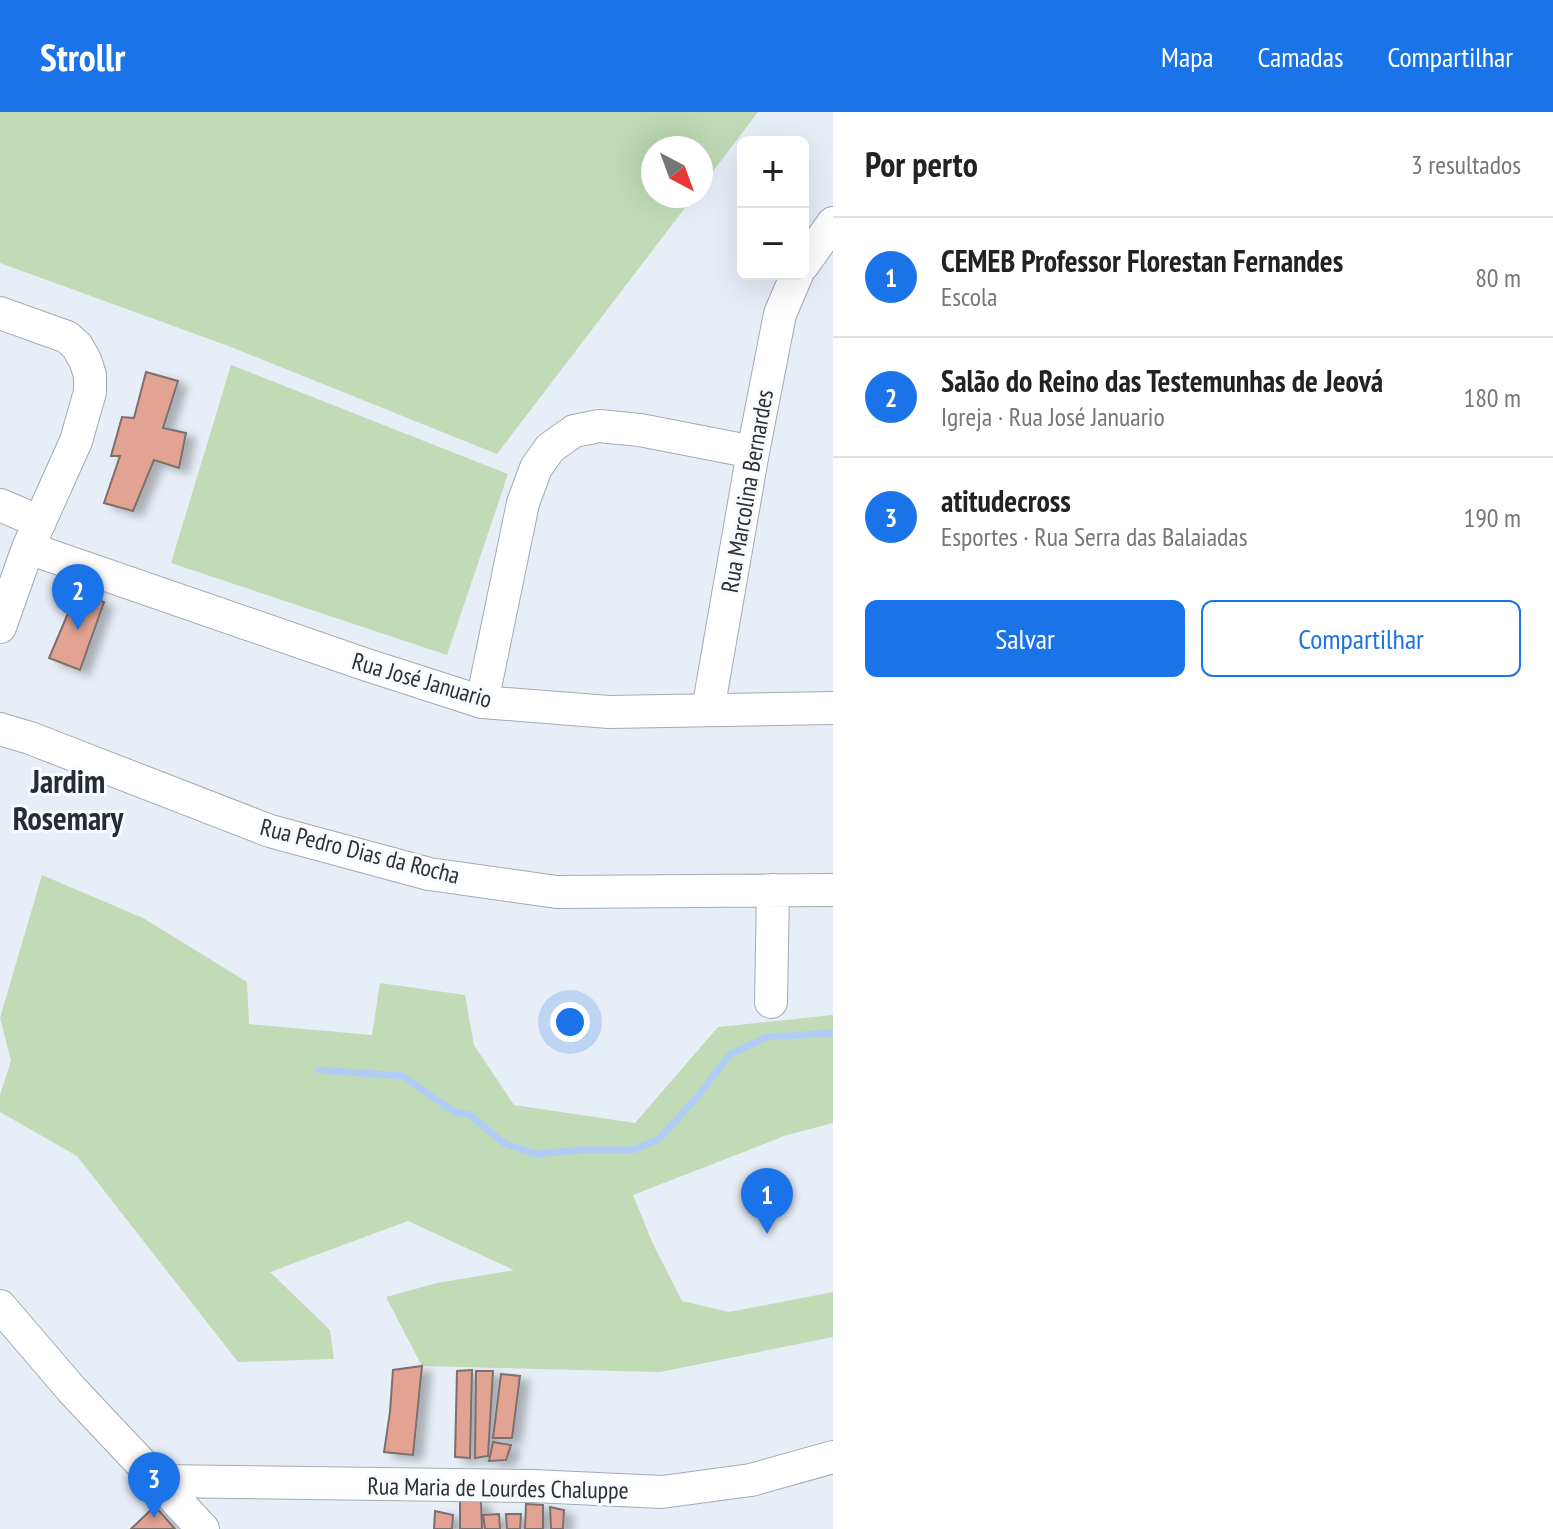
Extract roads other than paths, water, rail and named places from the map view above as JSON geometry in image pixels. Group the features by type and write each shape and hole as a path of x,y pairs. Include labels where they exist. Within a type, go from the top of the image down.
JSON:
{"street":[{"path":"809,257 833,223"},
{"name":"Rua Marcolina Bernardes","path":"708,710 780,314 794,280"},
{"path":"0,313 67,337 77,346 90,375 90,392 76,441 34,535 0,627"},
{"path":"482,702 523,503 536,468 550,448 574,431 599,426 640,430 753,452"},
{"name":"Rua José Januario","path":"0,505 34,535 364,664 482,702 609,712 833,708"},
{"name":"Rua Pedro Dias da Rocha","path":"0,729 270,831 429,874 557,892 833,890"},
{"path":"771,1002 773,890"},
{"path":"0,1306 72,1390 203,1529"},
{"name":"Rua Maria de Lourdes Chaluppe","path":"158,1481 533,1486 662,1492 751,1480 833,1457"}],"waterway":[{"path":"319,1070 403,1076 454,1112 470,1115 504,1143 535,1154 633,1150 659,1139 730,1054 767,1037 833,1033"}],"place":[{"name":"Salão do Reino das Testemunhas de Jeová","path":"78,630"},
{"name":"CEMEB Professor Florestan Fernandes","path":"767,1234"},
{"name":"atitudecross","path":"154,1518"}],"district":[{"name":"Jardim Rosemary","path":"68,800"}]}
